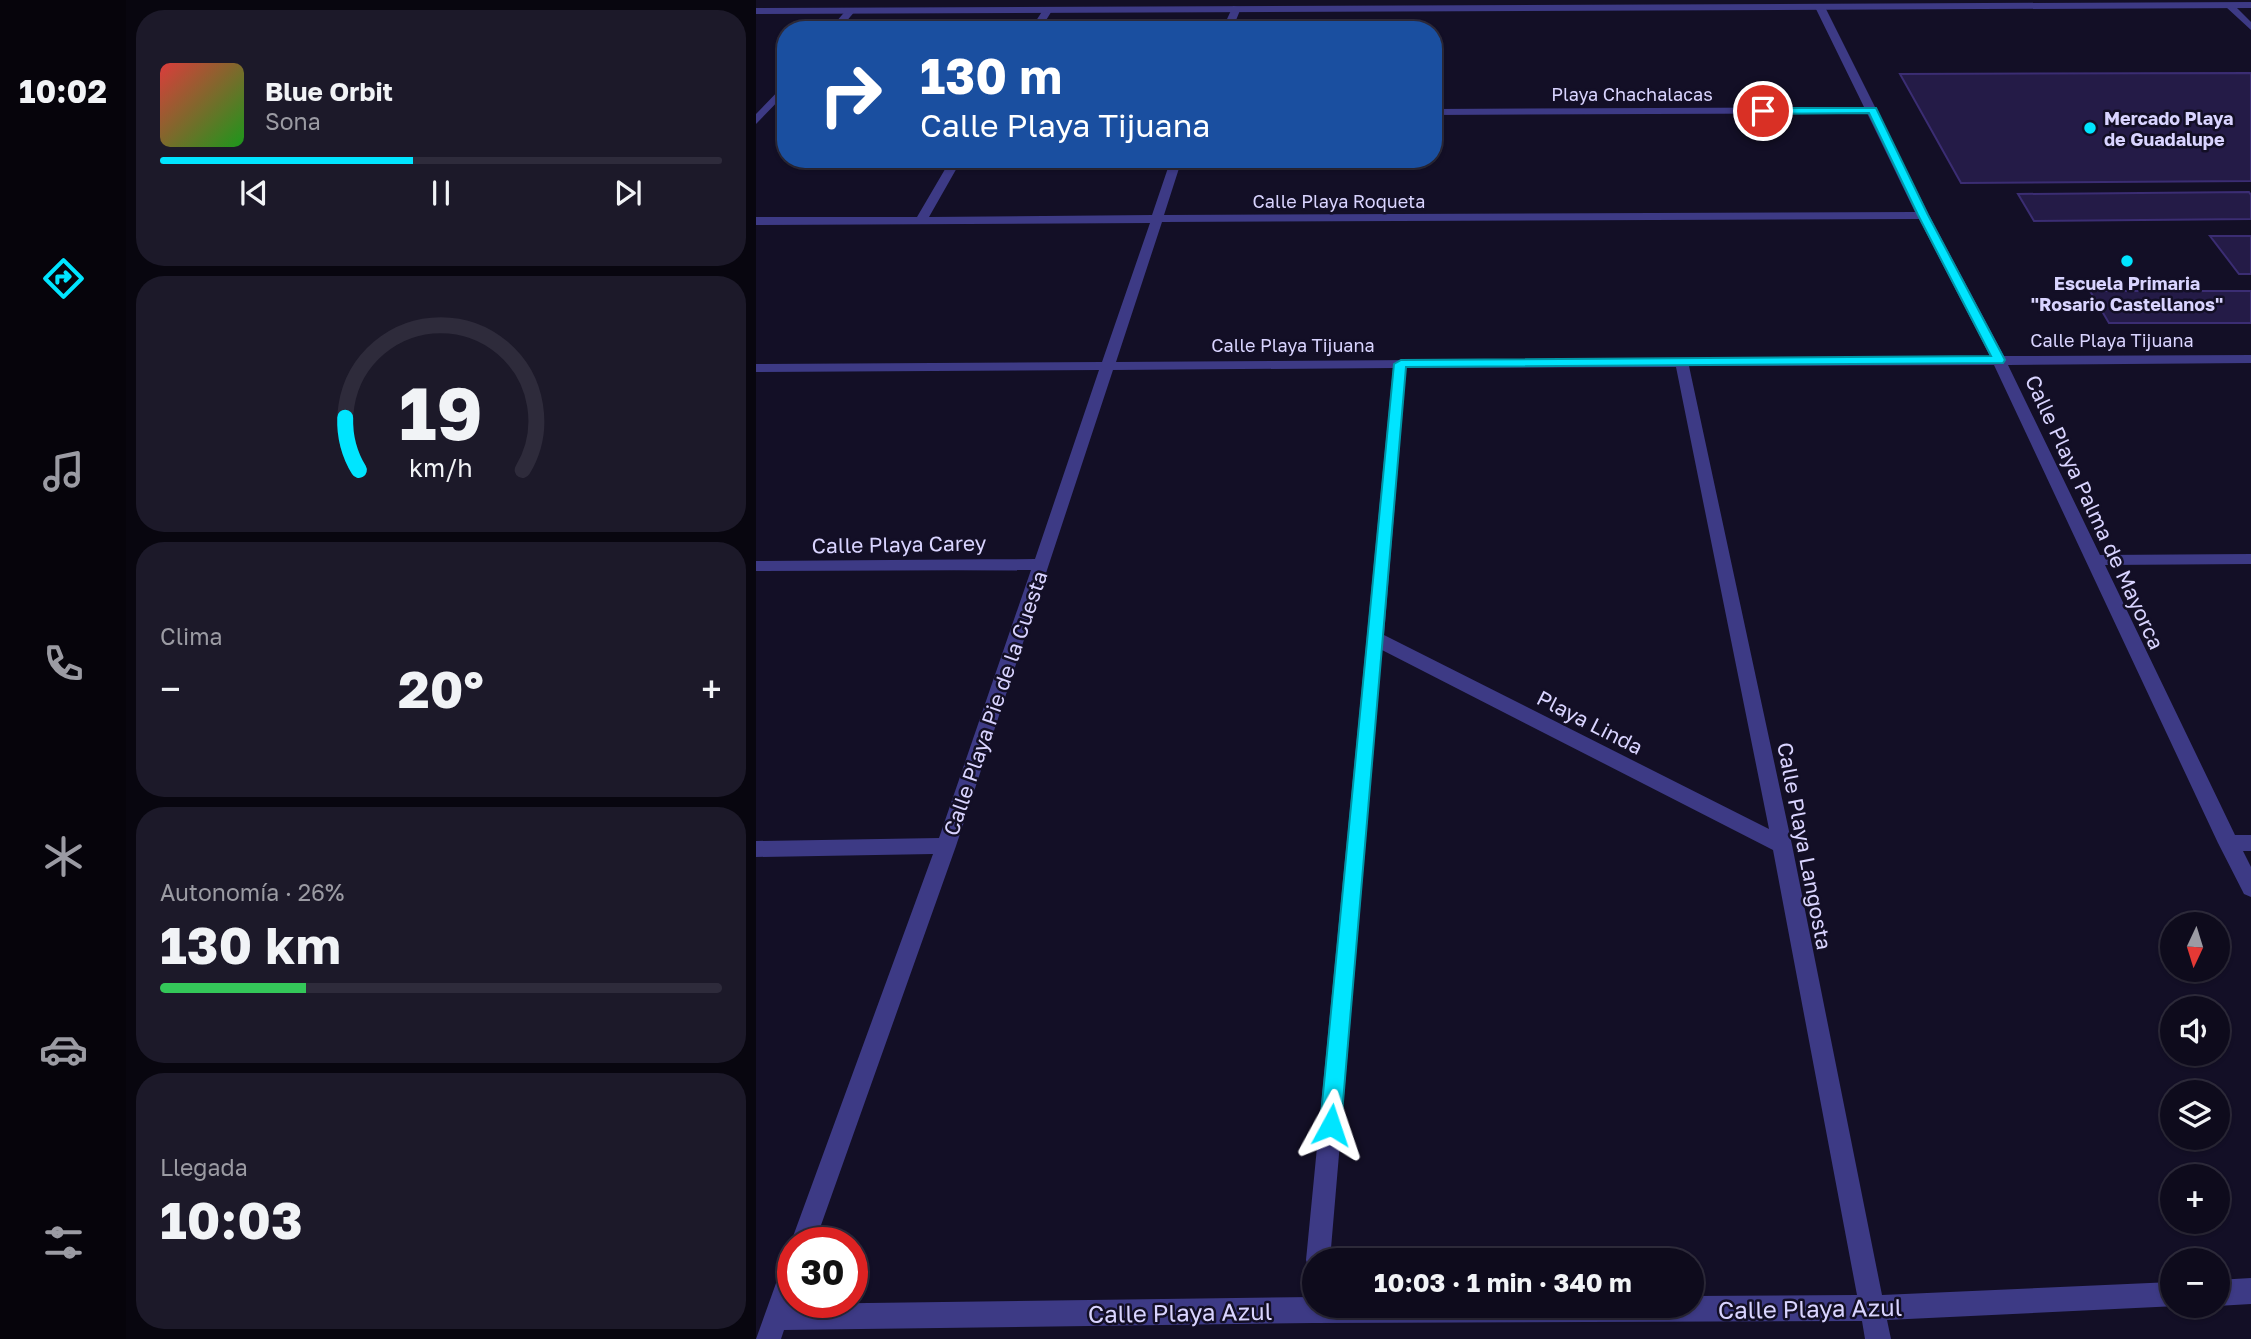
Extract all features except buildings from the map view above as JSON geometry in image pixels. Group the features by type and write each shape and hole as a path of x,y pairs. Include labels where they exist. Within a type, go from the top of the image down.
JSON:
{"street":[{"path":"1276,8 1289,0"},
{"path":"756,10 851,10 956,5 1048,9 2251,5"},
{"path":"2229,5 2251,27"},
{"name":"Calle Playa Palma de Mayorca","path":"1820,7 1923,215 1999,360 2251,888"},
{"path":"1231,21 1236,8"},
{"path":"1041,21 1048,9"},
{"path":"842,21 851,10"},
{"path":"756,121 777,96"},
{"name":"Playa Chachalacas","path":"1442,112 1873,110"},
{"path":"920,221 952,168"},
{"name":"Calle Playa Pie de la Cuesta","path":"808,1227 946,846 1174,168"},
{"name":"Calle Playa Roqueta","path":"756,221 1923,215"},
{"name":"Calle Playa Tijuana","path":"756,368 2251,359"},
{"path":"1319,1248 1401,364"},
{"name":"Calle Playa Langosta","path":"1682,364 1783,845 1878,1339"},
{"path":"2095,560 2251,559"},
{"name":"Calle Playa Carey","path":"756,566 1042,564"},
{"name":"Playa Linda","path":"1376,639 1783,845"},
{"path":"2228,843 2251,843"},
{"path":"756,849 946,846"},
{"path":"2230,1293 2251,1292"},
{"name":"Calle Playa Azul","path":"1704,1307 1872,1308 2160,1296"},
{"name":"Calle Playa Azul","path":"772,1328 1302,1306"}],"place":[{"name":"Mercado Playa de Guadalupe","path":"2090,128"},
{"name":"Escuela Primaria \"Rosario Castellanos\"","path":"2127,261"}],"route":[{"path":"1331,1125 1401,364 1999,360 1923,215 1873,110 1763,111"}]}
